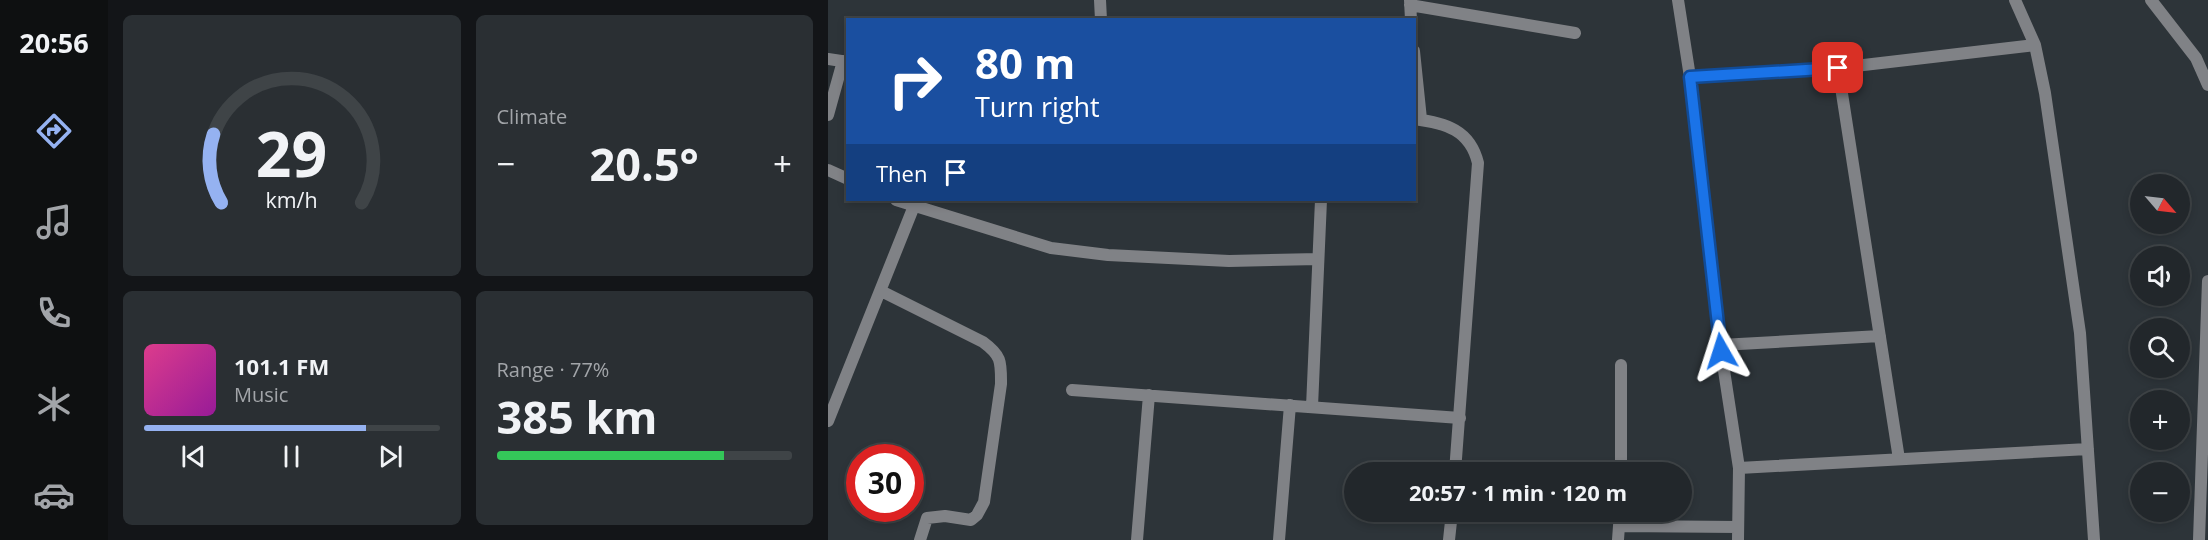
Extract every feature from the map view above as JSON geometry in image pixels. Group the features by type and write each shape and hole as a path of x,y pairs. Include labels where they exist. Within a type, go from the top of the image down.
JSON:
{"street":[{"path":"1100,0 1101,18"},
{"path":"1678,0 1690,77 1721,345 1739,468 1738,540"},
{"path":"2015,0 2035,45 2045,93 2080,333 2094,540"},
{"path":"2151,0 2196,58 2208,86"},
{"path":"1412,18 1410,3 1575,33"},
{"path":"1690,77 1838,68 2035,45"},
{"path":"828,59 845,62 828,115"},
{"path":"1838,68 1899,459"},
{"path":"1416,85 1418,119 1461,133 1474,148 1478,163 1456,462"},
{"path":"828,170 846,178"},
{"path":"899,201 1062,249 1108,255 1229,261 1318,259"},
{"path":"1312,407 1321,201"},
{"path":"828,421 914,206"},
{"path":"2199,540 2208,280"},
{"path":"881,291 983,342 997,352 1001,365 1001,384 984,502 971,520 945,516 927,518 920,540"},
{"path":"1721,345 1880,336"},
{"path":"1621,365 1621,462"},
{"path":"1072,390 1460,418"},
{"path":"1137,540 1149,395"},
{"path":"1278,540 1290,405"},
{"path":"1739,468 2088,449"},
{"path":"1449,540 1451,522"},
{"path":"1618,540 1619,522"},
{"path":"1619,526 1738,527"}],"route":[{"path":"1721,351 1690,77 1838,68"}]}
